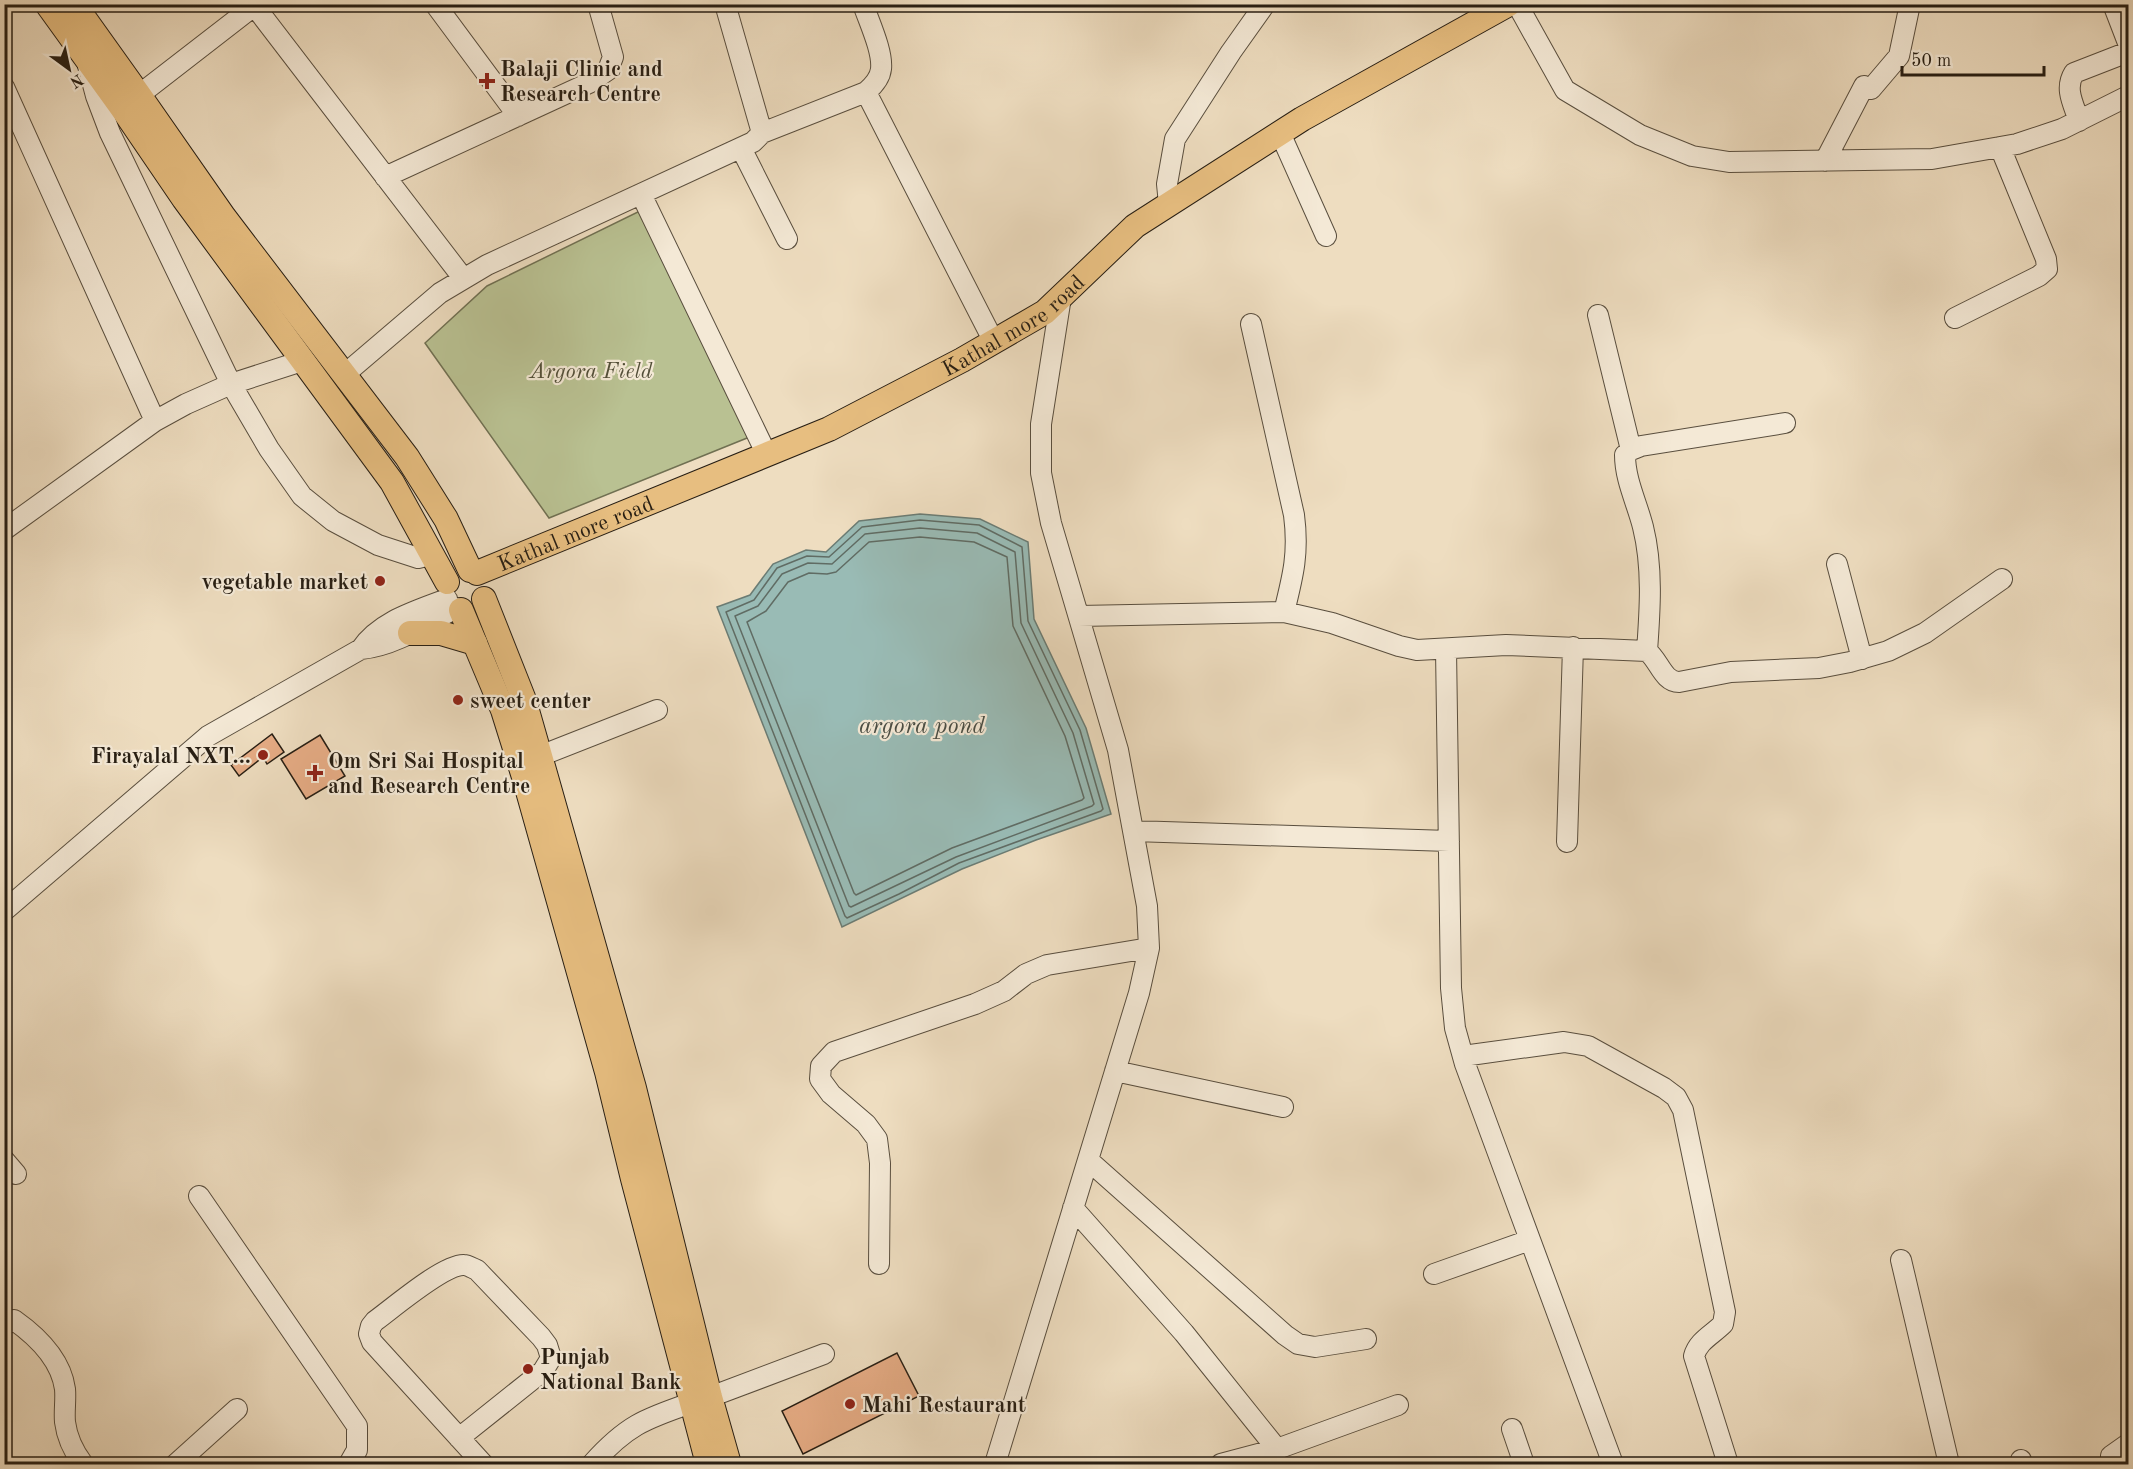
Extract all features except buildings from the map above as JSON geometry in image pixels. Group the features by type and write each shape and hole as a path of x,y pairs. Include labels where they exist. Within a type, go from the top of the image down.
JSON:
{"main road":[{"path":"47,4 184,199 392,482 433,554 475,643 503,710 558,896 700,1400 729,1464"},
{"path":"74,4 224,217 413,466 446,519 473,572"},
{"name":"Kathal more road","path":"473,572 829,429 994,342 1046,312 1135,226 1168,204 1280,133 1509,4"},
{"path":"461,570 473,572 484,580 486,590 484,599 478,606 470,610 453,600 453,574 461,570"},
{"path":"484,599 524,700 634,1088 700,1400 708,1464"},
{"path":"410,633 441,633 475,643"}],"street":[{"path":"435,4 518,116"},
{"path":"385,177 589,82 608,70 613,57 598,4"},
{"path":"725,4 762,133"},
{"path":"345,374 440,293 486,265 741,148 753,142 762,133 866,92 876,83 881,69 879,51 863,4"},
{"path":"1168,204 1167,184 1174,139 1231,51 1265,4"},
{"path":"1517,4 1565,90 1640,135 1692,156 1706,159 1730,162 1932,159 2017,144 2079,121 2128,96"},
{"path":"1825,161 1867,87 1899,56 1910,4"},
{"path":"2113,4 2128,43"},
{"path":"139,95 254,5 463,278"},
{"path":"2079,121 2068,88 2069,80 2074,74 2128,52"},
{"path":"85,57 110,133 231,384 269,449 302,496 333,521 378,545 418,558 433,554"},
{"path":"4,87 155,421"},
{"path":"866,92 994,342"},
{"path":"1280,133 1326,236"},
{"path":"1955,318 2039,276 2047,269 2046,259 2000,147"},
{"path":"741,148 787,239"},
{"path":"641,194 767,455"},
{"path":"995,1464 1139,993 1149,948 1147,906 1118,750 1051,523 1041,473 1041,424 1061,297"},
{"path":"1598,315 1631,450"},
{"path":"1251,324 1296,524 1298,543 1293,579 1284,612"},
{"path":"4,530 155,421 231,384 302,361"},
{"path":"1785,423 1641,446 1625,455 1625,468 1643,527 1649,565 1650,610 1647,651 1673,682 1697,680 1731,672 1819,668 1888,651 1925,633 2002,579"},
{"path":"1837,564 1862,659"},
{"path":"360,649 377,647 410,633 453,600"},
{"path":"4,911 208,736 360,649 370,636 394,622 453,600"},
{"path":"1079,616 1284,612 1332,623 1417,650 1506,645 1647,651"},
{"path":"1567,842 1573,647"},
{"path":"1446,649 1451,988 1455,1028 1463,1056 1613,1464"},
{"path":"540,756 657,710"},
{"path":"1133,831 1449,841"},
{"path":"879,1264 880,1163 877,1139 866,1124 831,1094 820,1079 821,1066 834,1052 975,1004 1004,991 1026,974 1047,964 1149,948"},
{"path":"1463,1056 1564,1042 1588,1046 1676,1097 1683,1110 1725,1312 1723,1324 1701,1342 1694,1356 1728,1464"},
{"path":"1115,1071 1283,1107"},
{"path":"1088,1160 1298,1344 1315,1347 1366,1339"},
{"path":"199,1196 357,1426 357,1450 349,1464"},
{"path":"1073,1208 1184,1333 1277,1449"},
{"path":"1434,1274 1530,1240"},
{"path":"1901,1260 1949,1464"},
{"path":"459,1438 543,1371 551,1358 547,1345 541,1337 477,1270 465,1265 447,1269 433,1279 375,1321 369,1334 372,1342 459,1438 483,1464"},
{"path":"4,1325 15,1320 32,1333 54,1359 61,1372 65,1389 65,1422 70,1443 83,1464"},
{"path":"592,1464 629,1428 654,1415 824,1354"},
{"path":"1221,1464 1277,1449 1398,1405"},
{"path":"176,1464 237,1409"},
{"path":"1512,1429 1524,1464"},
{"path":"2111,1456 2128,1444"}],"green space":[{"name":"Argora Field","path":"650,206 752,436 549,518 425,343 487,286"}],"water":[{"name":"argora pond","path":"920,514 980,519 1028,542 1034,619 1086,728 1111,814 962,869 842,927 717,607 750,595 773,564 806,550 826,552 859,521"}],"place":[{"name":"Balaji Clinic and Research Centre","path":"487,81"},
{"name":"vegetable market","path":"380,581"},
{"name":"sweet center","path":"458,700"},
{"name":"Firayalal NXT...","path":"263,755"},
{"name":"Om Sri Sai Hospital and Research Centre","path":"315,773"},
{"name":"Punjab National Bank","path":"528,1369"},
{"name":"Mahi Restaurant","path":"850,1404"}]}
